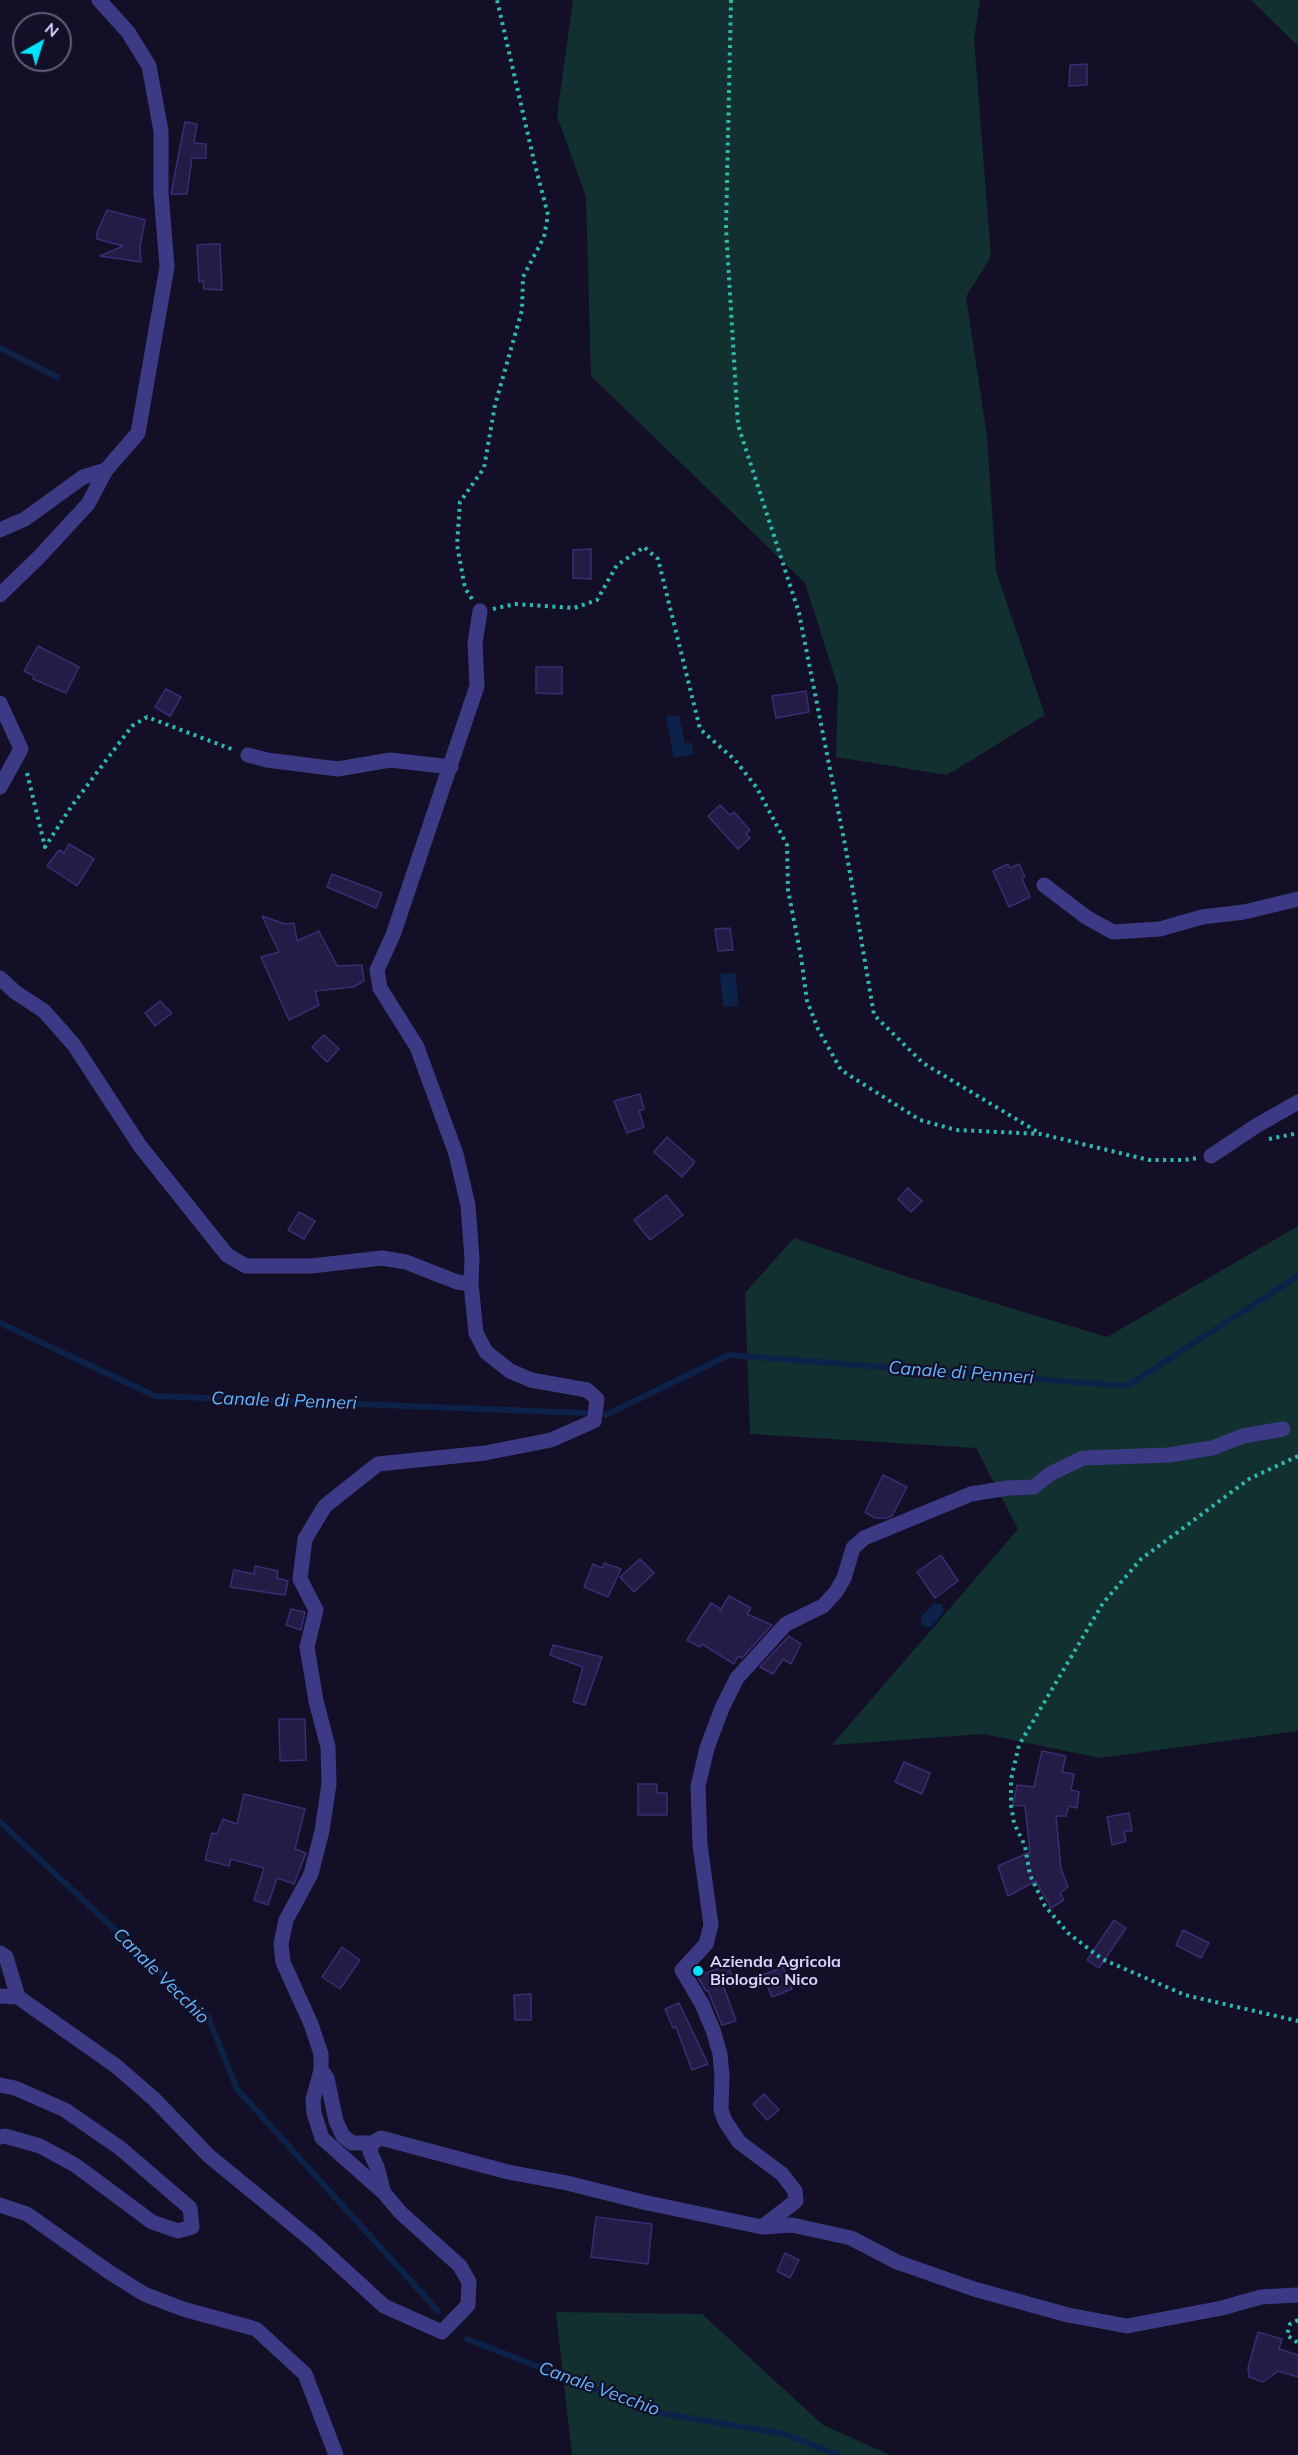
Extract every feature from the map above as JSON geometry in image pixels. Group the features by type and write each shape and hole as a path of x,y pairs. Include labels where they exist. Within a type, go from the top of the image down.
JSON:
{"street":[{"path":"0,595 88,504 106,470 138,433 167,267 161,193 161,131 149,66 128,32 99,0"},
{"path":"0,530 25,519 83,477 106,470"},
{"path":"0,1996 18,1997 116,2066 154,2099 209,2156 314,2242 384,2306 442,2332 468,2305 469,2282 460,2266 401,2213 384,2193 322,2138 314,2113 313,2100 321,2070 321,2054 311,2024 283,1962 281,1944 286,1920 311,1874 322,1831 329,1784 328,1747 316,1701 307,1647 316,1610 300,1579 305,1539 324,1506 378,1464 496,1451 550,1440 594,1421 597,1399 587,1389 531,1380 510,1371 486,1352 476,1333 471,1284 472,1259 468,1206 456,1154 417,1047 380,988 377,970 393,935 477,686 475,643 480,611"},
{"path":"0,703 21,749 0,787"},
{"path":"248,755 267,760 338,769 390,760 451,767"},
{"path":"1044,885 1086,917 1113,932 1160,929 1202,917 1244,912 1298,899"},
{"path":"0,978 15,992 44,1011 74,1045 140,1146 227,1255 246,1266 310,1266 381,1258 406,1262 456,1282 471,1284"},
{"path":"1211,1156 1298,1102"},
{"path":"762,2227 796,2201 795,2191 782,2174 739,2142 725,2121 721,2110 720,2054 702,2004 681,1970 706,1944 711,1925 700,1845 698,1786 707,1748 736,1678 786,1624 823,1606 836,1592 844,1578 853,1548 864,1538 971,1494 1008,1488 1034,1487 1050,1474 1083,1458 1169,1455 1212,1448 1243,1436 1283,1429"},
{"path":"0,1953 6,1957 18,1997"},
{"path":"321,2070 327,2078 336,2121 343,2136 352,2143 372,2143 381,2138 508,2172 762,2227 792,2225 851,2238 897,2262 974,2289 1068,2315 1127,2326 1222,2308 1261,2296 1298,2295"},
{"path":"0,2085 15,2088 65,2110 120,2148 190,2208 192,2227 178,2231 152,2222 75,2165 40,2146 5,2136 0,2137"},
{"path":"372,2143 370,2152 384,2193"},
{"path":"0,2205 27,2214 144,2294 183,2309 256,2329 305,2374 336,2455"}],"path":[{"path":"497,0 548,215 544,237 523,278 522,310 495,405 484,468 460,502 457,545 465,588 480,611 515,604 573,608 597,600 617,565 644,547 658,558 700,729 735,759 757,788 787,845 788,890 807,1001 818,1029 841,1070 920,1120 956,1130 1041,1134 1149,1160 1184,1160 1211,1156"},
{"path":"731,0 726,228 738,425 799,613 846,850 874,1015 922,1062 1041,1134"},
{"path":"21,749 45,847 118,743 132,726 147,717 248,755"},
{"path":"1298,1456 1249,1479 1142,1559 1103,1603 1019,1745 1011,1779 1014,1823 1025,1846 1030,1875 1045,1906 1068,1933 1102,1959 1185,1995 1298,2021"},
{"path":"1298,2320 1290,2325 1287,2335 1298,2343"}],"green space":[{"path":"573,0 980,0 974,39 991,256 966,297 987,436 996,571 1045,715 947,775 836,757 838,687 805,583 591,376 586,197 557,116"},
{"path":"1251,0 1298,0 1298,46"},
{"path":"1298,1226 1298,1731 1100,1758 983,1734 832,1745 1018,1529 976,1448 750,1434 745,1293 794,1238 911,1278 1107,1337"},
{"path":"556,2312 702,2314 823,2425 890,2455 572,2455"}],"water":[{"path":"679,715 685,743 692,743 693,754 674,758 666,717"},
{"path":"736,973 738,1006 723,1007 720,974"},
{"path":"934,1603 942,1604 944,1612 931,1627 925,1627 921,1623 921,1617"}],"building":[{"path":"1087,64 1087,85 1069,86 1070,65"},
{"path":"185,122 197,124 194,143 206,144 206,158 192,158 187,194 171,194"},
{"path":"107,210 145,220 140,247 141,262 100,256 123,246 97,239 97,232"},
{"path":"220,244 222,290 204,289 203,281 199,282 197,245"},
{"path":"591,549 591,579 573,578 573,550"},
{"path":"38,646 79,667 66,693 33,679 34,676 24,671"},
{"path":"536,667 562,667 562,694 536,693"},
{"path":"166,689 181,697 170,716 155,707"},
{"path":"806,691 809,712 776,718 772,696"},
{"path":"720,805 730,815 734,812 750,830 746,834 750,838 738,849 708,816"},
{"path":"69,844 94,859 77,886 47,866 59,850 64,853"},
{"path":"1008,864 1010,868 1019,864 1025,877 1022,879 1030,897 1009,907 993,871"},
{"path":"332,874 382,893 376,908 327,887"},
{"path":"262,916 285,924 294,923 297,941 319,931 337,966 362,965 364,981 353,987 315,991 319,1005 289,1020 261,957 279,952"},
{"path":"730,928 733,950 718,951 715,929"},
{"path":"160,1001 172,1013 155,1026 145,1013"},
{"path":"324,1035 339,1049 327,1062 312,1047"},
{"path":"640,1094 644,1109 639,1111 644,1127 627,1133 614,1101"},
{"path":"667,1137 695,1162 682,1177 654,1152"},
{"path":"908,1188 922,1201 911,1212 898,1199"},
{"path":"666,1195 683,1215 650,1240 634,1220"},
{"path":"299,1212 315,1221 304,1239 288,1230"},
{"path":"883,1475 907,1487 892,1516 875,1518 865,1512"},
{"path":"941,1555 958,1581 935,1598 917,1572"},
{"path":"640,1559 654,1573 634,1592 620,1577"},
{"path":"604,1563 621,1569 608,1597 584,1587 593,1564 602,1568"},
{"path":"255,1566 278,1571 277,1578 288,1581 285,1595 230,1587 234,1570 254,1574"},
{"path":"729,1596 751,1608 747,1614 772,1625 742,1658 738,1656 734,1664 702,1644 700,1647 687,1640 711,1603 721,1609 720,1611"},
{"path":"291,1609 305,1612 301,1630 286,1625"},
{"path":"789,1636 801,1644 791,1664 783,1659 773,1674 760,1667"},
{"path":"553,1645 602,1657 585,1705 573,1702 583,1667 550,1655"},
{"path":"279,1719 305,1719 306,1760 280,1761"},
{"path":"1042,1751 1066,1756 1062,1772 1074,1774 1071,1790 1079,1792 1077,1808 1069,1806 1066,1816 1056,1816 1061,1869 1068,1887 1060,1893 1064,1900 1051,1908 1036,1881 1008,1896 998,1866 1030,1852 1025,1806 1013,1805 1017,1785 1034,1787"},
{"path":"904,1762 930,1773 922,1794 895,1782"},
{"path":"638,1784 657,1784 657,1793 667,1793 667,1815 638,1815"},
{"path":"244,1794 305,1809 295,1849 306,1853 294,1884 277,1878 268,1905 254,1900 264,1868 231,1859 229,1866 205,1860 212,1833 217,1834 223,1819 237,1824"},
{"path":"1129,1813 1132,1831 1124,1831 1126,1841 1112,1845 1107,1817"},
{"path":"1114,1920 1126,1928 1099,1968 1087,1960"},
{"path":"1183,1930 1209,1943 1201,1958 1176,1945"},
{"path":"342,1947 360,1960 340,1989 322,1977"},
{"path":"728,1965 734,1982 723,1985 736,2021 722,2025 708,1991 697,1976"},
{"path":"783,1967 792,1989 772,1997 763,1975"},
{"path":"531,1994 531,2020 515,2020 514,1995"},
{"path":"679,2003 708,2064 692,2070 676,2027 673,2028 665,2009"},
{"path":"764,2094 779,2110 767,2120 753,2104"},
{"path":"596,2217 652,2224 648,2264 591,2257"},
{"path":"785,2253 799,2260 790,2278 777,2271"},
{"path":"1258,2332 1282,2339 1279,2349 1298,2355 1298,2377 1278,2371 1263,2382 1249,2377 1248,2368"}],"waterway":[{"path":"0,348 57,377"},
{"name":"Canale di Penneri","path":"606,1415 729,1355 1127,1386 1298,1276"},
{"name":"Canale di Penneri","path":"0,1323 155,1396 584,1413"},
{"name":"Canale Vecchio","path":"0,1822 208,2017 237,2089 438,2311"},
{"name":"Canale Vecchio","path":"467,2339 654,2412 785,2434 838,2455"}],"place":[{"name":"Azienda Agricola Biologico Nico","path":"698,1971"}]}
